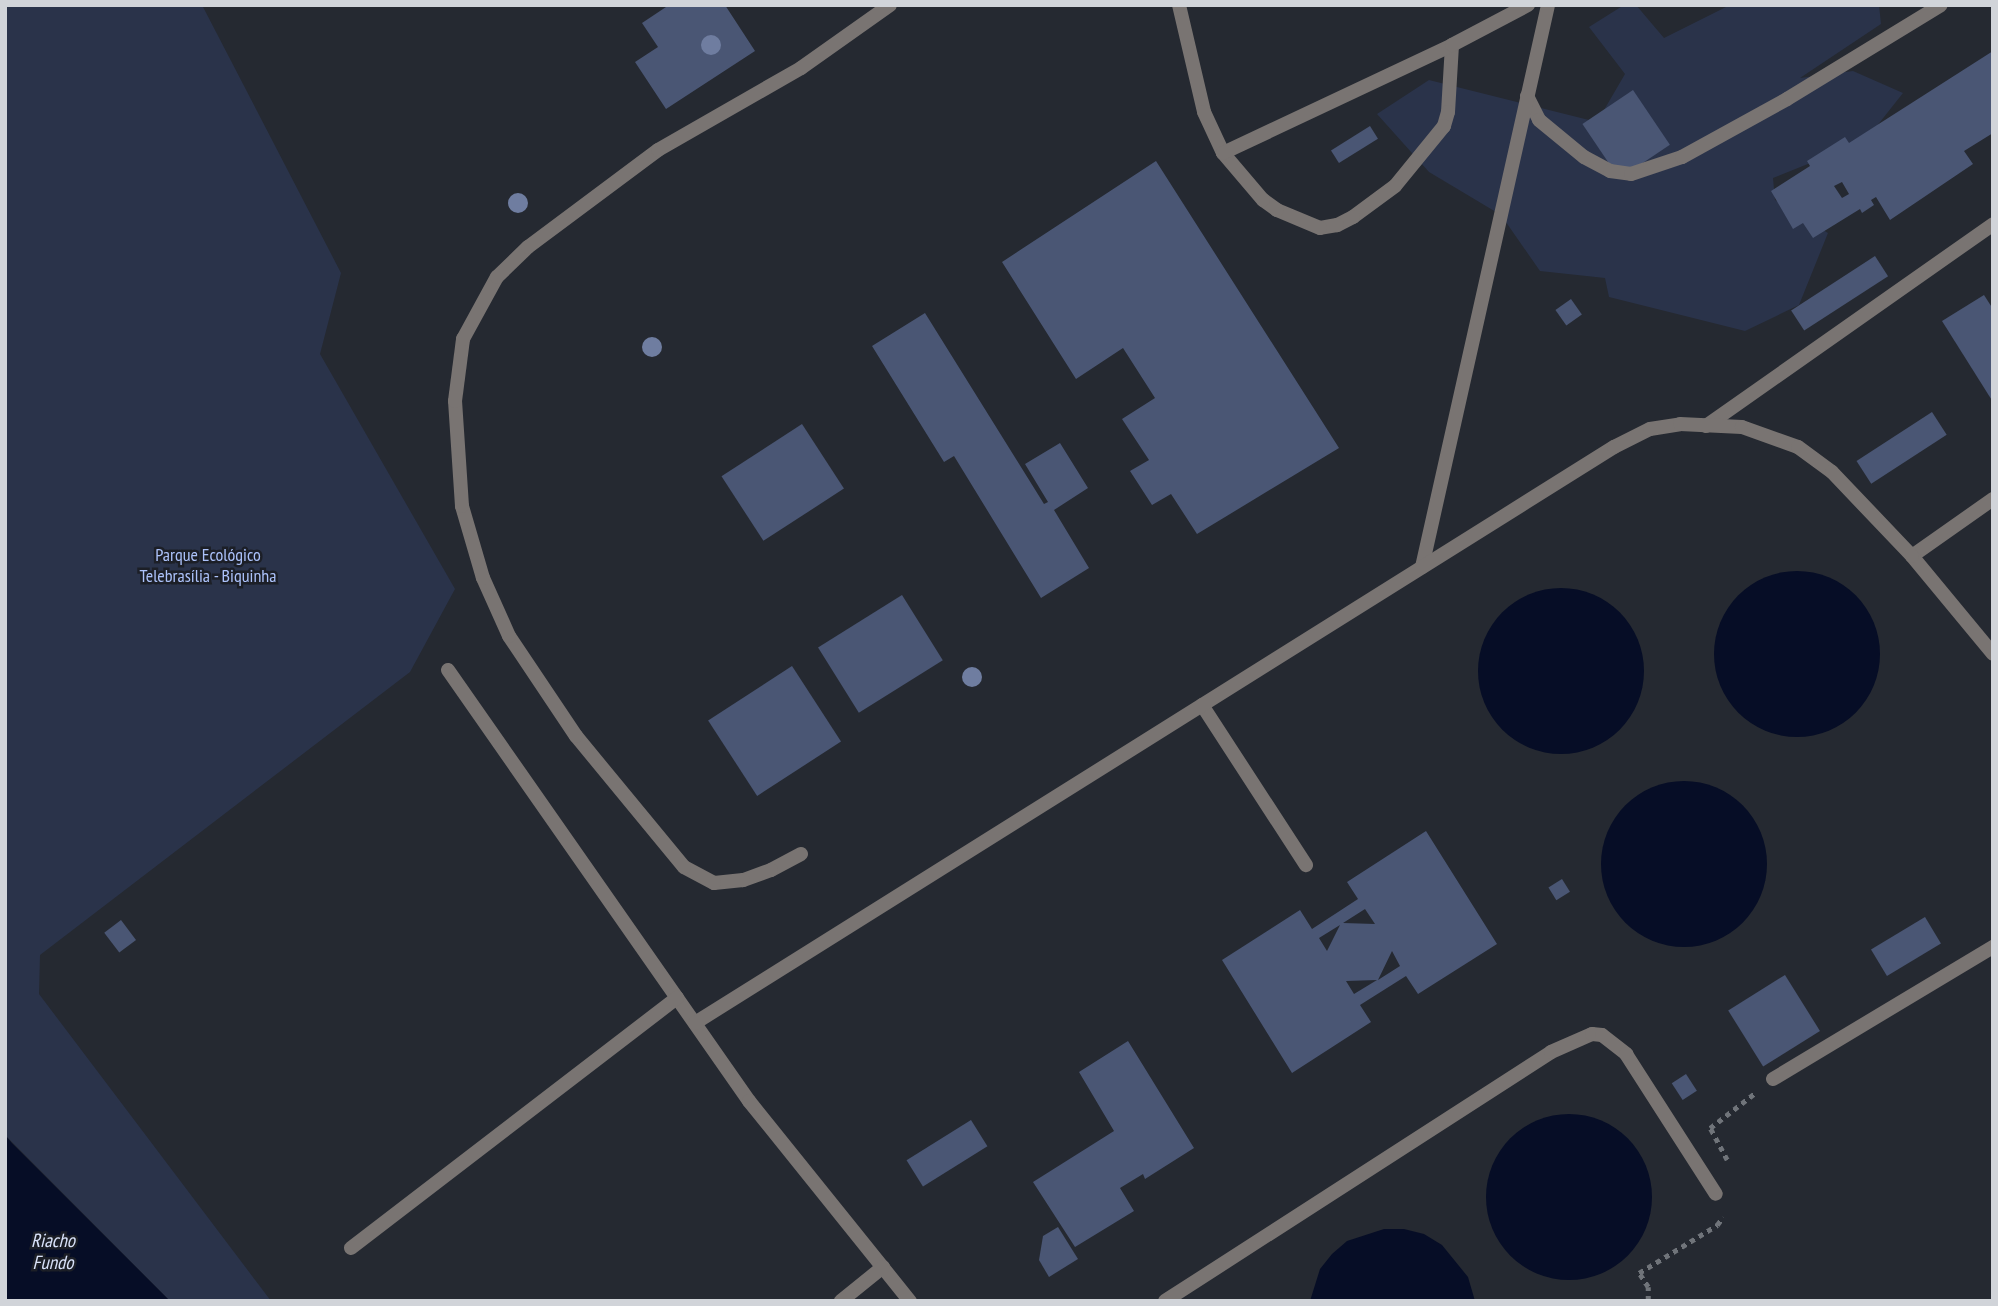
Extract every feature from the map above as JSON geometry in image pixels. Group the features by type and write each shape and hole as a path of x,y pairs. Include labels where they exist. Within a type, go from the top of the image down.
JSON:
{"lane":[{"path":"801,854 771,870 743,880 714,883 684,867 576,736 509,636 483,578 462,506 455,401 463,339 497,277 528,247 658,150 801,68 890,5"},
{"path":"1179,5 1204,112 1223,153 1263,200 1277,210 1320,228 1345,221 1395,186 1444,125 1452,45"},
{"path":"1223,153 1452,45 1528,5"},
{"path":"1422,568 1548,5"},
{"path":"1527,96 1539,120 1584,157 1610,171 1631,174 1682,157 1787,99 1941,5"},
{"path":"1706,426 1993,225"},
{"path":"695,1023 1614,447 1650,429 1680,424 1742,428 1798,447 1832,472 1912,556 1993,654"},
{"path":"1912,556 1993,499"},
{"path":"448,670 749,1101 910,1301"},
{"path":"1202,705 1306,865"},
{"path":"1773,1079 1993,947"},
{"path":"351,1248 677,998"},
{"path":"1165,1301 1551,1052 1592,1034 1602,1035 1626,1054 1716,1194"},
{"path":"841,1301 883,1267"}],"green space":[{"name":"Parque Ecológico Telebrasília - Biquinha","path":"5,5 202,5 341,273 320,354 455,589 410,672 40,955 39,994 271,1301 170,1301 5,1135"},
{"path":"1624,5 1636,5 1664,38 1730,5 1879,5 1881,24 1800,78 1853,71 1903,93 1865,141 1773,178 1775,200 1828,233 1799,305 1745,331 1609,297 1605,278 1540,271 1501,215 1429,172 1377,114 1429,80 1597,122 1625,74 1589,27"}],"water":[{"path":"1797,571 1829,577 1856,595 1874,622 1880,654 1874,686 1856,713 1829,731 1797,737 1765,731 1738,713 1720,686 1714,654 1720,622 1738,595 1765,577"},
{"path":"1561,588 1593,594 1620,612 1638,639 1644,671 1638,703 1620,730 1593,748 1561,754 1529,748 1502,730 1484,703 1478,671 1484,639 1502,612 1529,594"},
{"path":"1684,781 1716,787 1743,805 1761,832 1767,864 1761,896 1743,923 1716,941 1684,947 1652,941 1625,923 1607,896 1601,864 1607,832 1625,805 1652,787"},
{"path":"1569,1114 1601,1120 1628,1138 1646,1165 1652,1197 1646,1229 1628,1256 1601,1274 1569,1280 1537,1274 1510,1256 1492,1229 1486,1197 1492,1165 1510,1138 1537,1120"},
{"name":"Riacho Fundo","path":"5,1135 12,1143 170,1301 5,1301"},
{"path":"1384,1229 1404,1229 1424,1234 1442,1245 1468,1277 1475,1301 1310,1301 1320,1269 1332,1254 1347,1241"}],"building":[{"path":"669,5 725,5 755,51 666,109 635,62 658,47 642,23"},
{"path":"1993,51 1993,133 1964,151 1973,164 1890,220 1876,197 1871,200 1874,205 1862,213 1860,209 1813,238 1803,223 1793,229 1771,191 1810,166 1807,161 1845,137 1849,143","holes":["1842,182 1849,194 1842,198 1834,186"]},
{"path":"1633,90 1670,145 1619,179 1582,124"},
{"path":"1370,126 1378,139 1339,163 1331,150"},
{"path":"1156,161 1339,448 1197,534 1171,494 1152,505 1130,471 1149,460 1122,419 1155,398 1123,348 1076,379 1002,262"},
{"path":"1875,256 1888,276 1804,331 1791,310"},
{"path":"1984,295 1993,309 1993,402 1942,321"},
{"path":"1571,299 1582,315 1566,325 1555,310"},
{"path":"925,313 1044,504 1048,502 1025,464 1060,443 1088,488 1054,510 1089,568 1041,598 954,456 944,462 872,346"},
{"path":"1932,412 1947,435 1871,484 1857,461"},
{"path":"802,424 844,489 763,541 721,476"},
{"path":"902,595 943,660 859,713 818,647"},
{"path":"792,666 841,741 757,796 708,720"},
{"path":"1426,831 1497,944 1418,994 1406,976 1360,1005 1371,1022 1292,1073 1222,960 1300,910 1312,929 1358,899 1347,882","holes":["1365,909 1375,924 1343,923","1340,925 1327,951 1319,938","1392,951 1400,966 1378,980","1377,980 1354,994 1346,981"]},
{"path":"1562,879 1570,892 1556,900 1548,887"},
{"path":"1925,917 1941,944 1887,976 1871,949"},
{"path":"121,920 136,940 119,953 104,933"},
{"path":"1785,975 1820,1031 1763,1066 1728,1011"},
{"path":"1128,1041 1194,1148 1145,1179 1143,1174 1120,1188 1134,1211 1075,1247 1033,1182 1114,1131 1079,1072"},
{"path":"1686,1074 1697,1091 1683,1100 1672,1083"},
{"path":"971,1120 987,1146 923,1187 907,1160"},
{"path":"1058,1227 1078,1259 1049,1277 1039,1260 1043,1236"}]}
